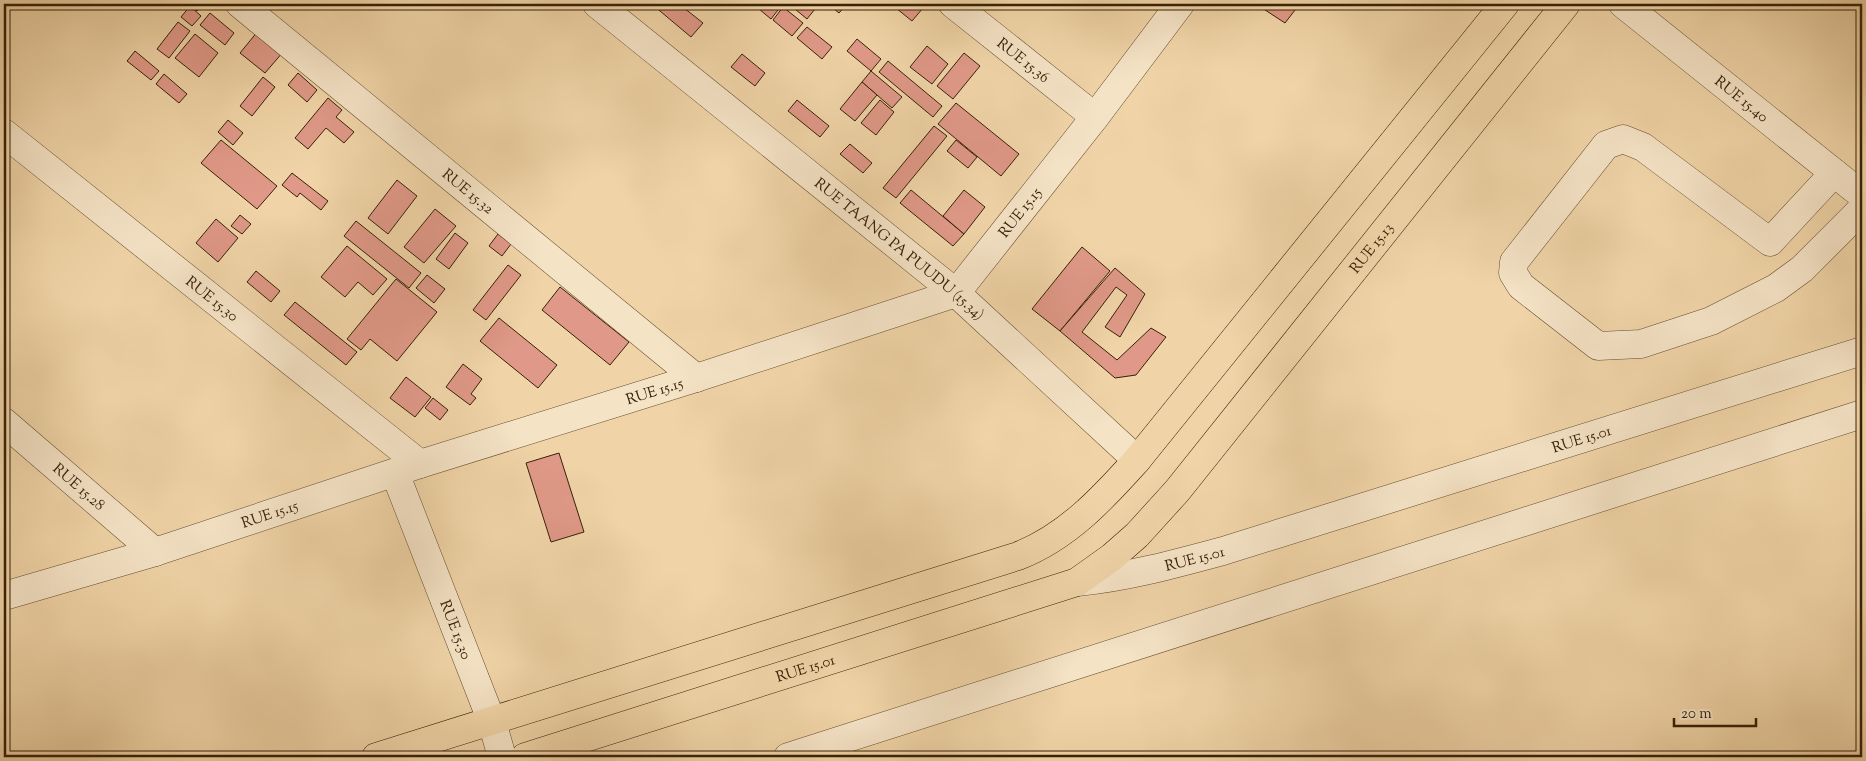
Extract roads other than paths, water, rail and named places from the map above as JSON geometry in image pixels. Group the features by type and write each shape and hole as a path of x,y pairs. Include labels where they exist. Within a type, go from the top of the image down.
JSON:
{"main road":[{"path":"376,757 1018,556 1034,550 1050,540 1088,512 1137,460 1505,4"},
{"name":"RUE 15.13","path":"1077,582 1112,557 1137,535 1177,491 1566,4"},
{"name":"RUE 15.01","path":"525,757 1077,582"}],"street":[{"name":"RUE 15.32","path":"240,4 696,378"},
{"name":"RUE TAANG PA PUUDU (15.34)","path":"596,4 956,293 1137,460"},
{"name":"RUE 15.36","path":"953,4 1095,117"},
{"name":"RUE 15.15","path":"4,596 155,552 420,464 696,378 956,293 1095,117 1180,4"},
{"name":"RUE 15.40","path":"1623,4 1862,195"},
{"name":"RUE 15.30","path":"4,133 420,464"},
{"path":"1802,269 1770,242 1643,146 1623,139 1606,145 1514,262 1513,273 1521,286 1598,346 1642,344 1711,321 1776,288 1802,269 1862,210"},
{"path":"1770,242 1834,173"},
{"name":"RUE 15.01","path":"1077,582 1114,578 1142,572 1223,550 1862,351"},
{"path":"788,757 1862,414"},
{"name":"RUE 15.28","path":"4,422 155,552"},
{"name":"RUE 15.30","path":"395,473 492,722 502,757"}]}
